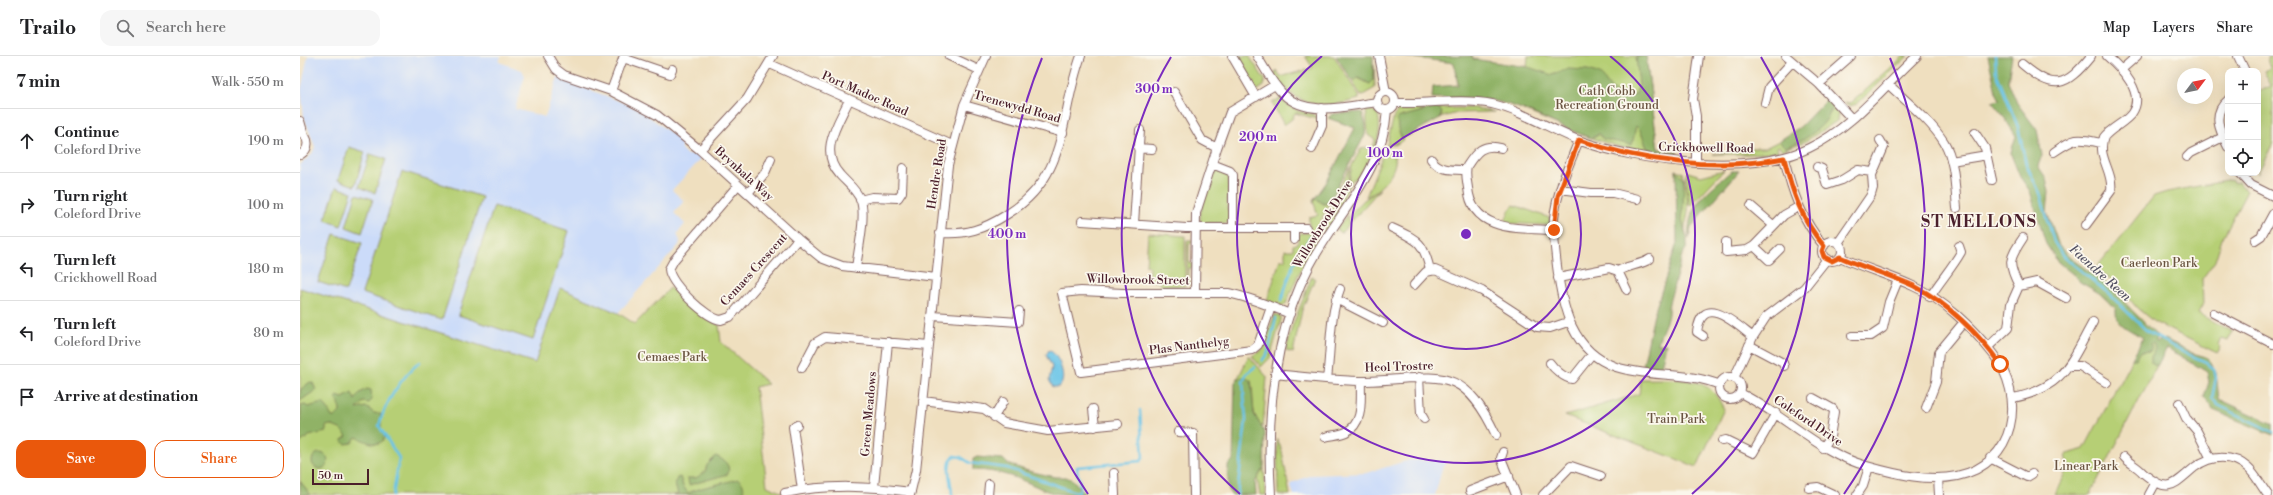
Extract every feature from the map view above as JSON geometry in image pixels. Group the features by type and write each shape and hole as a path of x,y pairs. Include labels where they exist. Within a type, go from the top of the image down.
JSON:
{"street":[{"name":"Brynbala Way","path":"548,56 556,69 564,75 611,90 657,115 700,150 798,239 831,263 856,268 936,277"},
{"path":"949,56 979,70"},
{"name":"Hendre Road","path":"910,493 916,470 933,316 940,233 952,145 964,104 986,56"},
{"path":"940,233 972,232 996,222 1022,204 1033,194 1053,164 1063,132 1081,56"},
{"path":"1232,56 1256,97"},
{"path":"1257,56 1275,85 1293,101 1322,108 1377,102"},
{"path":"1377,102 1381,109 1387,110 1392,108 1395,103 1394,97 1386,92 1379,56"},
{"path":"1696,162 1696,116 1692,100 1699,56"},
{"path":"1819,84 1851,56"},
{"name":"Crickhowell Road","path":"1395,103 1459,101 1491,104 1521,114 1579,140 1632,156 1696,162 1759,161 1784,158 1823,140 1852,119 1917,56"},
{"path":"2022,64 2043,80 2056,82 2063,81 2077,73 2091,56"},
{"path":"2086,225 2111,191 2111,179 2101,154 2101,143 2107,133 2127,118 2135,108 2136,95 2133,89 2121,70 2107,56"},
{"path":"2121,70 2137,56"},
{"path":"2238,56 2244,68"},
{"path":"611,90 624,57 670,74 672,69"},
{"path":"1765,103 1769,87 1789,59 1819,84 1852,119"},
{"path":"700,150 747,98 771,60"},
{"name":"Port Madoc Road","path":"771,60 849,100 952,145"},
{"path":"1888,84 1932,127 1944,143 1951,161 1957,208"},
{"path":"1195,293 1196,213 1230,112 1275,85"},
{"path":"1174,92 1202,140 1217,148"},
{"path":"1377,102 1381,94 1386,92"},
{"path":"849,100 831,139 829,154 834,168 860,200 862,214 856,268"},
{"path":"2225,102 2218,116 2219,128 2225,142"},
{"name":"Trenewydd Road","path":"964,104 1063,132"},
{"path":"1312,149 1322,126 1322,108"},
{"name":"Willowbrook Drive","path":"1272,495 1271,425 1275,374 1290,314 1310,265 1376,160 1384,134 1387,110"},
{"path":"300,122 302,134 308,145 305,152 300,155"},
{"path":"1134,224 1140,130"},
{"path":"1975,133 1985,148 1992,180"},
{"path":"2054,152 2074,139 2082,138 2101,143"},
{"path":"2187,157 2190,153 2223,138"},
{"path":"1579,140 1560,189 1554,230 1558,278 1568,322 1581,343 1592,354 1615,366 1629,370 1690,376 1720,385"},
{"path":"1838,243 1871,195 1872,172 1884,147 1880,140"},
{"path":"1501,148 1491,146 1482,149 1472,159 1466,170 1468,193 1473,205 1489,222 1508,228 1554,230"},
{"path":"1138,148 1152,149"},
{"path":"1951,161 1987,155"},
{"path":"1784,158 1798,207 1810,230 1824,246"},
{"path":"1431,159 1434,164 1441,168 1466,170"},
{"path":"748,194 765,173 771,160"},
{"path":"1212,164 1230,171 1233,175 1233,228"},
{"path":"1817,167 1822,169 1827,185 1842,180 1858,170 1872,172"},
{"path":"860,200 872,197 894,200 901,196 903,168"},
{"path":"2243,176 2251,185 2273,196"},
{"name":"Cemaes Crescent","path":"738,185 674,260 670,269 674,283 708,315 720,320 730,316 798,239"},
{"path":"1560,189 1591,193 1613,193 1637,199"},
{"path":"1751,206 1773,225"},
{"path":"1726,242 1726,252 1747,250 1754,246 1784,215 1798,207"},
{"path":"2255,240 2262,236 2273,214"},
{"path":"1082,221 1195,228 1306,228"},
{"path":"1294,228 1294,240"},
{"path":"1392,228 1414,238 1420,243 1427,254 1430,270"},
{"path":"2020,286 2010,269 2011,256 2023,238"},
{"path":"1830,241 1838,243 1842,251 1840,257 1832,261 1827,259 1823,254 1824,246 1830,241"},
{"path":"1754,246 1769,260 1780,249"},
{"path":"1930,297 1944,276 1950,272 1962,252 1959,246"},
{"name":"Coleford Drive","path":"1740,393 1776,413 1823,448 1847,460 1868,467 1916,477 1938,478 1966,474 1990,458 2007,434 2012,419 2013,398 2006,373 1988,348 1962,323 1930,297 1913,286 1840,257"},
{"path":"1558,278 1609,268 1618,271 1630,265 1646,262 1650,259"},
{"path":"1734,378 1753,337 1766,317 1804,288 1827,259"},
{"path":"1414,285 1421,276 1430,270 1442,272 1482,291 1537,327 1550,328 1568,322"},
{"path":"1618,271 1627,290"},
{"path":"1852,336 1871,336 1883,328 1889,302 1898,280"},
{"path":"1988,348 2008,328 2012,300 2020,286 2037,282 2066,298"},
{"path":"1327,379 1332,343 1331,317 1340,289"},
{"name":"Willowbrook Street","path":"1081,372 1059,294 1082,291 1232,294 1290,314"},
{"path":"1336,299 1383,323"},
{"name":"Plas Nanthelyg","path":"1081,372 1252,350 1258,345 1271,307"},
{"path":"933,316 1018,322 1019,311"},
{"path":"1703,336 1697,332 1698,325 1705,314 1713,312 1723,314 1753,337"},
{"path":"2213,313 2273,344"},
{"path":"2013,398 2034,394 2056,381 2069,366 2093,322"},
{"path":"1926,408 1936,382 1939,352 1962,323"},
{"path":"802,368 815,343 825,337 929,346"},
{"name":"Green Meadows","path":"874,487 888,342"},
{"path":"1749,345 1783,363 1784,366"},
{"path":"1550,363 1568,379 1572,379 1592,354"},
{"path":"2069,366 2080,366 2107,383"},
{"name":"Heol Trostre","path":"1275,374 1361,381 1437,377 1463,388 1482,407 1496,435"},
{"path":"1419,377 1421,414 1424,419"},
{"path":"1727,378 1734,378 1740,383 1740,393 1735,398 1727,398 1720,392 1720,385 1727,378"},
{"path":"1325,437 1345,433 1355,426 1360,414 1361,381"},
{"path":"1813,398 1833,409 1834,412 1830,437 1823,448"},
{"path":"923,401 984,409 1004,423 1048,431 1118,424"},
{"path":"994,417 1003,402"},
{"path":"2179,403 2186,418 2197,431 2211,459"},
{"path":"1093,409 1095,426"},
{"path":"1722,441 1726,440 1753,453 1776,413"},
{"path":"797,425 793,427 802,490"},
{"path":"1178,432 1193,433 1194,495"},
{"path":"1502,452 1501,458 1516,495"},
{"path":"2124,457 2129,463 2139,469 2155,484 2164,486 2176,485 2195,468 2211,459 2227,458 2243,463 2254,474 2266,494"},
{"path":"1990,458 2027,477 2032,474"},
{"path":"1543,495 1571,466 1601,476"},
{"path":"1857,495 1863,486 1868,467"},
{"path":"1114,473 1115,495"},
{"path":"1470,491 1509,476"},
{"path":"1938,478 1939,495"},
{"path":"988,495 989,484"},
{"path":"2150,495 2155,484"},
{"path":"785,493 838,486 874,487 910,493"},
{"path":"1809,488 1818,487 1835,495"}],"shaded area":[{"path":"308,56 501,56 499,62 522,70 525,76 515,109 545,117 558,77 639,109 679,139 681,149 687,155 696,154 701,159 672,190 684,201 674,213 685,224 677,234 680,241 679,245 618,313 560,288 536,363 300,288 300,165 312,154 315,147 304,117 301,90"},
{"path":"1409,460 1444,461 1446,464 1442,469 1435,495 1294,495 1291,487 1292,483 1311,475 1367,473"}],"green space":[{"path":"1238,56 1249,56 1265,80 1264,86 1258,90 1255,90 1252,85 1254,83"},
{"path":"1305,56 1334,56 1359,96 1359,99 1321,105 1301,100 1292,94 1274,75 1277,70 1280,77 1313,68"},
{"path":"1336,56 1373,56 1373,81 1370,84 1358,78 1352,81"},
{"name":"Cath Cobb Recreation Ground","path":"1472,56 1473,59 1528,67 1552,75 1568,69 1588,70 1600,74 1612,90 1625,98 1635,95 1639,85 1636,56 1646,56 1658,149 1677,151 1677,154 1658,153 1647,148 1640,130 1636,126 1632,145 1603,139 1599,134 1591,138 1523,109 1491,100 1432,98 1433,87 1458,85 1454,63 1407,57"},
{"name":"Cath Cobb Recreation Ground","path":"1528,56 1646,56 1658,149 1677,151 1677,154 1640,151 1606,143 1523,110"},
{"path":"1904,56 1908,56 1857,104 1850,106 1844,102 1851,103"},
{"path":"1988,56 2012,56 2008,81 2017,103 2037,130 2042,155 2038,166 2046,178 2049,192 2047,212 2059,246 2070,258 2107,284 2156,335 2156,342 2165,339 2192,353 2206,357 2211,362 2216,373 2219,399 2273,424 2273,435 2213,410 2204,397 2209,382 2207,372 2167,348 2157,366 2151,362 2151,355 2155,349 2153,343 2150,344 2152,347 2150,351 2140,352 2136,359 2132,359 2143,338 2121,323 2116,315 2116,309 2099,293 2080,282 2058,262 2046,244 2030,191 2020,177 2012,157 2011,152 2016,136 2002,114 1992,102 2000,100 1996,92"},
{"path":"2268,56 2273,56 2273,143 2261,167 2261,91 2271,86 2264,71 2270,68"},
{"path":"1374,65 1375,88 1361,96 1352,81 1358,78 1370,84 1373,81"},
{"path":"1279,99 1298,111 1313,114 1317,119 1295,113 1292,119 1284,125 1272,103"},
{"path":"1827,99 1832,106 1830,113 1821,126 1807,137 1792,145 1785,147 1779,141 1800,127"},
{"path":"1832,106 1838,113 1837,121 1804,142 1782,150 1779,146 1777,147 1778,151 1751,154 1713,154 1729,152 1729,149 1745,150 1746,148 1765,148 1779,141 1785,147 1814,132 1826,120 1830,114"},
{"path":"1424,107 1424,109 1411,116 1402,116 1401,136 1404,139 1396,145 1391,145 1399,142 1389,144 1387,151 1394,158 1389,151 1395,156 1394,168 1382,186 1366,197 1387,144 1394,116 1398,111"},
{"path":"1437,107 1442,112 1440,118 1402,139 1398,129 1397,118"},
{"path":"1439,108 1474,108 1495,112 1457,113 1440,118 1442,115"},
{"path":"1366,110 1372,110 1378,115 1379,132 1377,141 1366,165 1348,187 1352,165 1361,149 1373,147 1375,140 1368,135"},
{"path":"1362,112 1366,125 1365,135 1330,201 1324,204 1316,199 1313,201 1326,183 1355,128 1328,118 1332,114"},
{"path":"349,147 365,152 355,186 338,180"},
{"path":"370,154 386,159 375,193 359,187"},
{"path":"1350,167 1347,190 1340,206 1328,211"},
{"path":"1217,170 1229,174 1227,209 1230,211 1230,221 1227,223 1203,223 1200,221 1201,210 1214,172"},
{"path":"1676,170 1683,172 1687,194 1688,210 1685,233 1681,217 1683,202"},
{"path":"1676,170 1684,179 1683,209 1681,217 1687,238 1687,247 1682,255 1668,307 1668,316 1658,344 1666,344 1661,367 1643,366 1654,314 1677,243"},
{"path":"1724,170 1691,205 1689,204 1686,178 1688,172 1701,176"},
{"path":"402,171 482,197 442,320 362,293"},
{"path":"1731,171 1739,171 1691,227 1689,239 1689,227 1695,208 1700,200"},
{"name":"Caerleon Park","path":"2231,180 2233,183 2238,182 2247,191 2222,239 2215,261 2202,279 2203,304 2198,313 2233,332 2227,341 2221,339 2218,344 2221,347 2217,353 2154,322 2137,308 2117,284 2096,268 2154,196 2167,192"},
{"path":"336,187 352,192 341,226 325,220"},
{"path":"1380,189 1351,222 1351,213 1364,200"},
{"path":"356,194 373,199 362,233 346,227"},
{"path":"1316,199 1324,204 1329,203 1321,220 1321,230 1309,231 1309,217 1318,215 1313,201"},
{"path":"1514,205 1550,218 1549,223 1546,225 1504,223 1510,209"},
{"path":"494,206 569,231 533,340 458,315"},
{"path":"1338,210 1340,211 1323,235 1324,219 1326,214"},
{"path":"1347,215 1349,224 1341,233 1337,229"},
{"path":"1148,233 1185,236 1185,286 1161,286 1160,282 1148,281 1149,266 1146,265"},
{"path":"1301,233 1316,233 1319,237 1298,275 1286,304 1282,306 1267,301 1280,260 1285,260 1285,250 1293,250 1293,245 1298,243 1298,236"},
{"path":"334,234 362,243 346,291 318,282"},
{"path":"1187,240 1192,240 1192,243 1189,243 1189,263 1192,263 1192,268 1189,268 1189,281 1192,284 1187,284"},
{"path":"1312,276 1315,278 1302,310 1293,353 1286,351 1292,327"},
{"name":"Cemaes Park","path":"300,288 535,363 560,288 618,313 635,324 670,288 705,318 719,325 721,342 768,384 755,387 767,486 787,495 300,495"},
{"path":"1275,314 1281,317 1281,320 1270,358 1261,367 1252,356 1261,351"},
{"name":"Linear Park","path":"2145,335 2166,348 2090,495 2054,495 2068,467 2065,455 2084,449"},
{"path":"1249,356 1267,377 1263,427 1254,411 1251,381 1237,380"},
{"path":"1239,378 1246,378 1251,381 1254,414 1265,433 1264,467 1255,482 1256,495 1231,495 1228,487 1228,465 1233,460 1235,382"},
{"name":"Train Park","path":"1641,379 1669,379 1699,383 1707,387 1718,399 1724,409 1697,467 1565,416 1639,394"},
{"path":"310,382 313,383 316,390 300,401 300,390"},
{"path":"367,389 371,390 372,400 369,403 363,402 357,409 366,407 374,413 381,414 381,429 385,435 383,440 377,443 372,443 356,437 352,443 345,444 342,440 347,436 340,429 330,425 326,426 326,432 309,436 300,443 301,406 305,405 308,407 321,403 325,405 332,417 335,417 340,412 339,403 336,398 337,396 343,398 352,393 355,400 360,393"},
{"path":"1277,438 1282,451 1290,495 1278,495"},
{"path":"317,453 323,453 328,458 326,467 323,469 317,469 312,464 312,458"},
{"path":"716,456 728,465 728,474 689,485 688,478 696,478 705,472 707,465"},
{"path":"977,457 1003,459 1008,464 1028,471 1055,477 1066,477 1073,480 1086,495 1054,493 1001,473 973,470 973,459"},
{"path":"1264,468 1266,495 1260,495 1257,479"},
{"path":"680,477 683,486 688,493 738,479 743,484 742,495 674,495 678,494 675,485 677,478"},
{"path":"300,481 311,495 300,495"}],"water":[{"path":"1049,350 1056,356 1061,367 1063,379 1062,384 1059,387 1053,387 1049,380 1052,367 1046,355"}],"waterway":[{"name":"Faendre Reen","path":"1995,56 1996,72 2018,127 2026,164 2040,193 2054,242 2063,256 2109,294 2149,333 2206,362 2214,369 2216,378 2212,398 2218,405 2273,432"},
{"path":"1281,301 1293,265 1311,236"},
{"path":"1262,361 1268,352 1276,318"},
{"path":"393,495 399,458 379,426 389,400 400,383 420,362"},
{"path":"1237,495 1246,420 1243,382 1247,373 1255,367"},
{"path":"952,495 949,465 954,456 961,457 970,463 1007,468 1078,493 1080,490 1080,484 1077,467 1141,461 1143,458 1140,410"}],"district":[{"name":"ST MELLONS","path":"1979,222"}],"route":[{"path":"1554,230 1554,218 1558,196 1579,140 1632,156 1668,161 1738,162 1784,158 1791,187 1798,207 1810,230 1824,246 1822,251 1824,257 1832,261 1840,257 1921,290 1957,317 1988,348 2000,364"}]}
